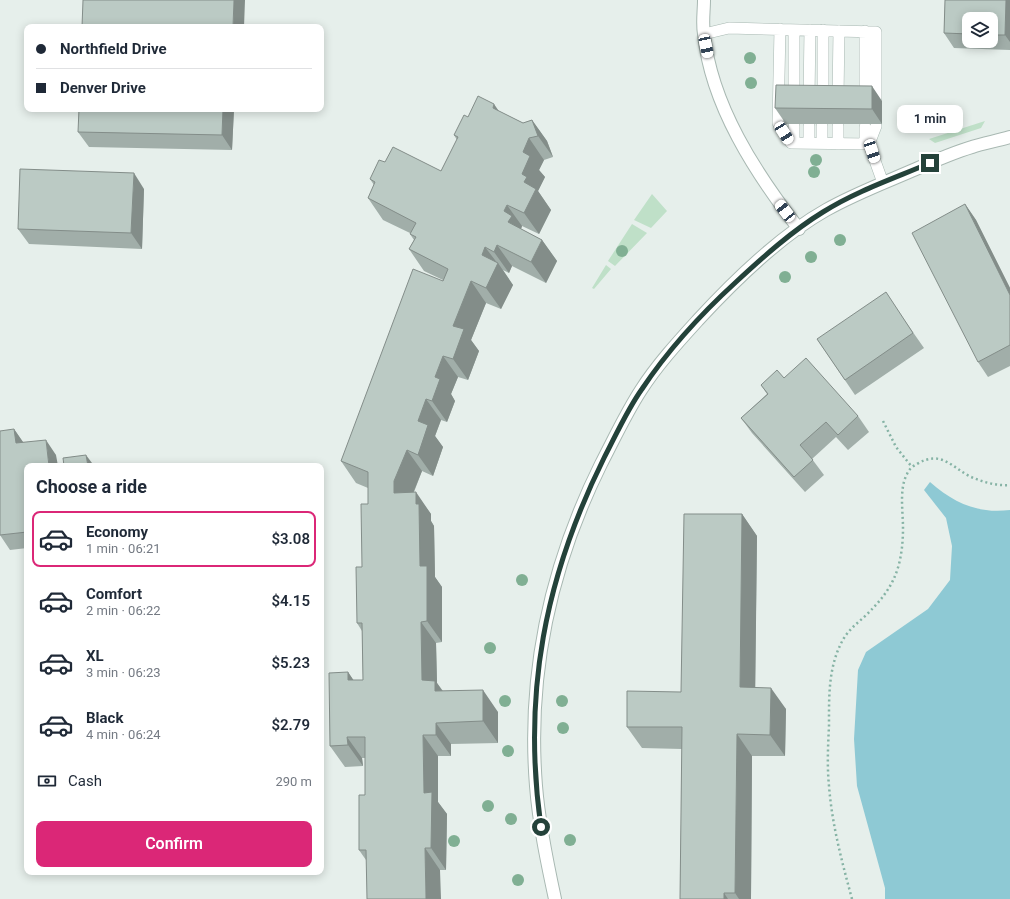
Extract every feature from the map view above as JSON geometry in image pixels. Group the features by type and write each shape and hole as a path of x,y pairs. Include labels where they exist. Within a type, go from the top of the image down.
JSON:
{"street":[{"path":"704,0 704,34 719,95 730,124 772,193 799,229"},
{"path":"555,899 545,854 538,807 534,758 541,645 547,611 562,555 584,498 615,437 642,389 685,334 715,301 778,244 824,211 882,183 944,157 972,147 1010,137"}],"lane":[{"path":"704,34 729,28 870,31 870,98"},
{"path":"780,29 778,122 791,143 867,144"},
{"path":"794,30 794,97"},
{"path":"809,97 810,30"},
{"path":"822,97 823,30"},
{"path":"838,97 839,31"},
{"path":"794,126 794,143"},
{"path":"809,126 809,143"},
{"path":"822,126 822,143"},
{"path":"838,126 838,144"},
{"path":"870,126 867,144 882,183"}],"path":[{"path":"884,421 896,447 912,468"},
{"path":"852,899 840,855 831,804 828,766 830,684 833,662 844,638 876,606 889,590 895,577 902,545 902,500 906,474 912,468 919,462 939,458 949,462 970,476 985,482 1010,485"}],"green space":[{"path":"985,121 981,128 935,143 929,139"},
{"path":"652,194 667,211 651,228 634,220"},
{"path":"632,224 647,233 615,266 608,261"},
{"path":"606,265 611,269 594,289 592,288"}],"water":[{"path":"930,482 948,496 967,505 987,510 1010,510 1010,899 885,899 885,888 857,786 854,739 858,670 866,652 928,609 950,580 952,546 946,518 924,490"}],"building":[{"path":"83,0 234,0 233,24 82,24"},
{"path":"945,0 1006,0 1005,35 998,35 998,12 962,12 962,34 944,33"},
{"path":"776,85 872,86 872,109 775,108"},
{"path":"478,96 494,104 493,108 523,123 532,120 538,136 529,138 523,152 530,156 522,174 527,177 524,182 536,189 524,213 507,205 504,211 512,216 508,222 542,240 531,262 497,245 494,252 485,247 482,255 498,263 486,288 471,281 453,326 464,329 453,359 443,356 435,377 440,379 432,401 426,399 418,421 428,425 418,455 407,450 394,481 394,493 416,492 416,504 419,504 420,566 427,566 427,621 421,622 422,680 435,681 435,691 483,690 483,721 436,723 436,735 423,735 424,793 432,792 431,848 425,848 426,899 367,899 366,850 359,850 359,795 365,795 365,737 347,737 348,745 330,746 329,673 348,672 348,680 363,680 362,623 357,623 356,567 362,567 361,504 368,504 368,472 341,461 413,269 443,281 448,269 409,249 416,237 410,234 416,223 368,198 375,182 370,179 379,160 385,162 393,147 441,171 458,137 454,135 464,115 468,117"},
{"path":"79,112 223,112 222,135 78,132"},
{"path":"20,169 134,173 131,233 18,229"},
{"path":"965,204 1010,295 1010,345 978,362 912,233"},
{"path":"886,292 913,333 845,380 817,339"},
{"path":"806,358 858,416 838,435 826,422 800,445 813,460 794,477 741,418 768,394 761,385 777,370 784,378"},
{"path":"14,429 16,443 46,440 49,463 24,463 24,532 0,535 0,431"},
{"path":"86,455 87,463 64,463 63,458"},
{"path":"684,514 742,514 740,687 771,688 770,735 737,734 735,893 724,893 724,899 680,899 682,727 627,727 627,691 681,692"}],"route":[{"path":"541,827 534,758 538,671 547,611 562,555 584,498 615,437 642,389 669,353 715,301 778,244 824,211 878,185 930,163"}]}
